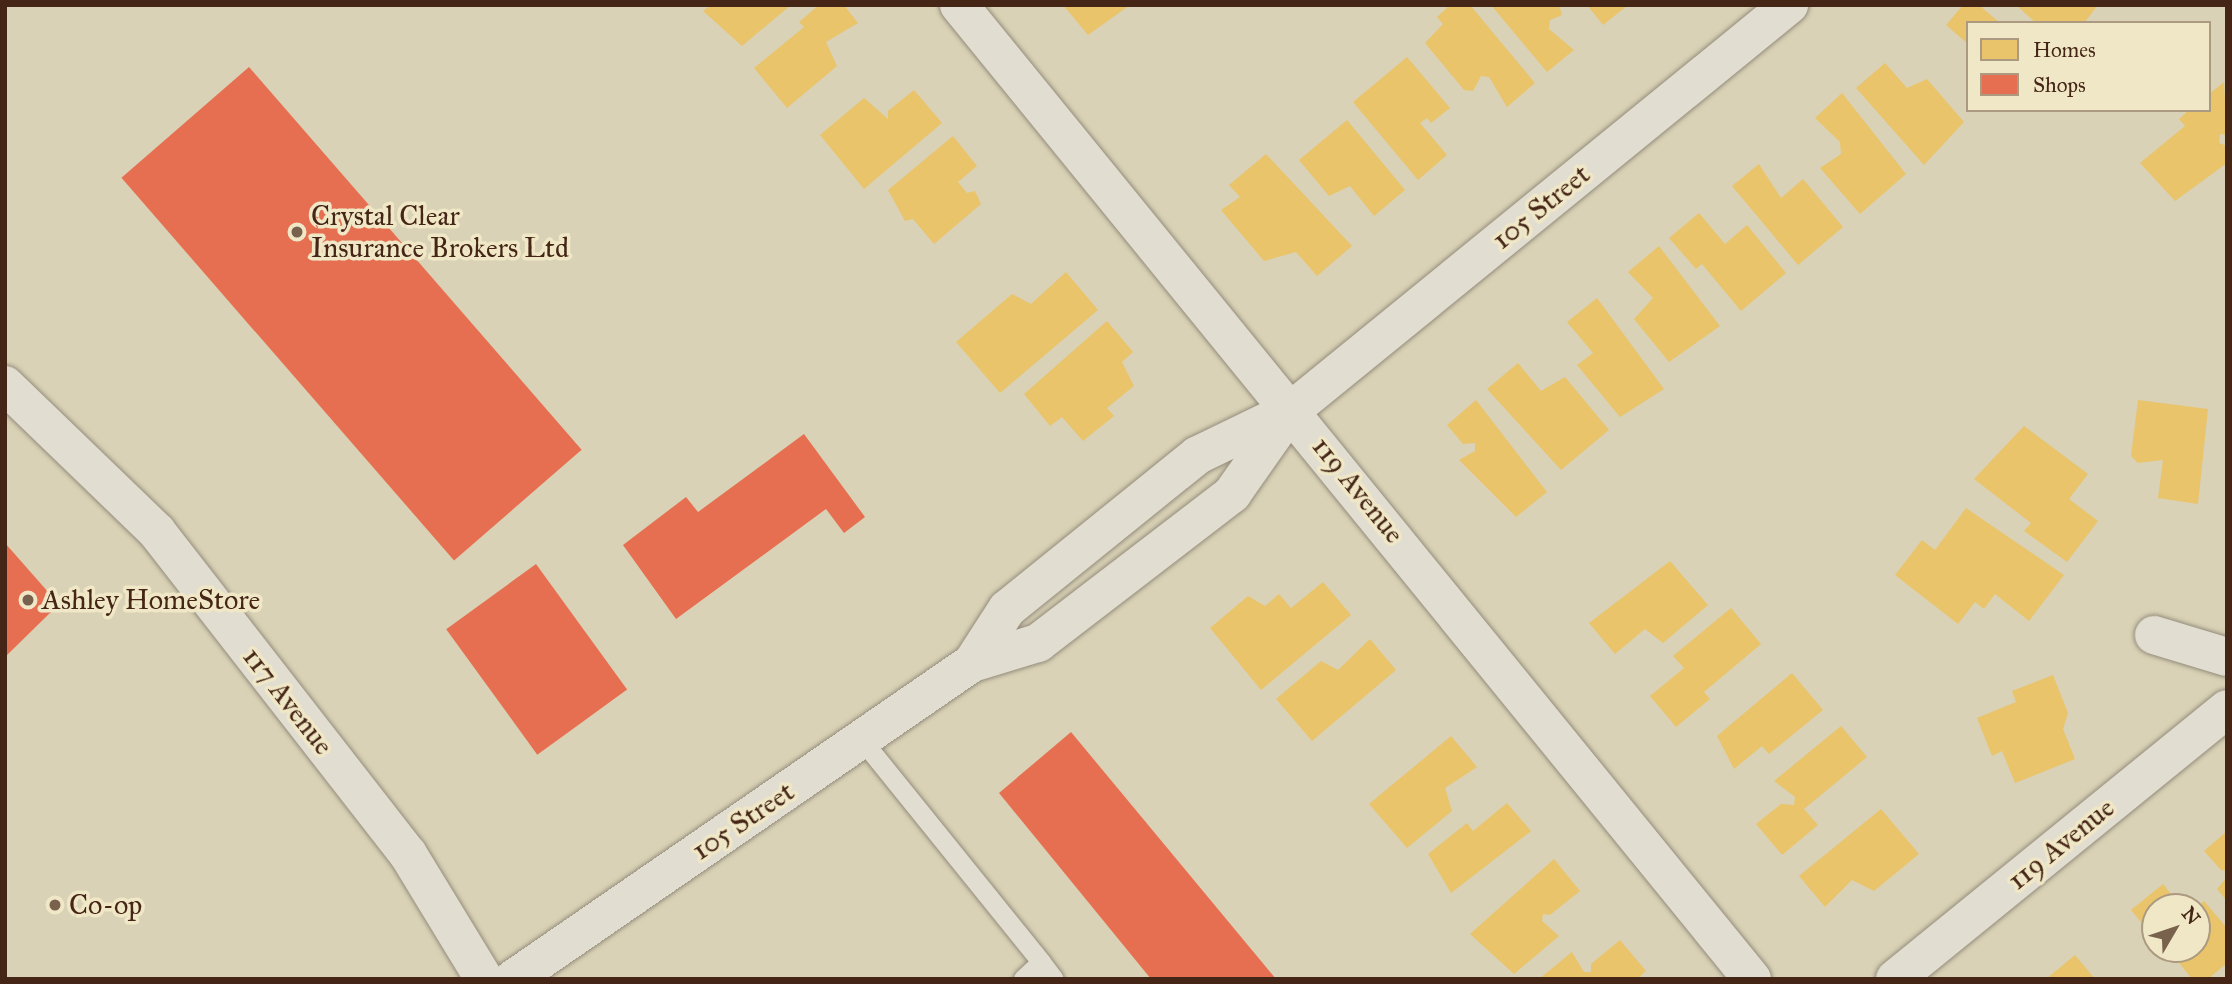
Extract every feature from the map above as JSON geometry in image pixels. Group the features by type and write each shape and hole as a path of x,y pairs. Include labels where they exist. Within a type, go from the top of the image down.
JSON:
{"street":[{"name":"119 Avenue","path":"959,5 1293,409 1752,979"},
{"name":"105 Street","path":"972,663 1007,609 1198,455 1293,409 1789,5"},
{"name":"117 Avenue","path":"5,385 157,532 408,854 484,979"},
{"name":"105 Street","path":"513,979 972,663 1038,643 1232,494 1293,409"},
{"path":"2154,635 2227,657"},
{"name":"119 Avenue","path":"1895,979 2227,709"}],"lane":[{"path":"862,740 1055,979"},
{"path":"1023,979 1041,962"}],"building: Homes":[{"path":"711,5 791,5 742,46 703,11"},
{"path":"819,5 844,5 858,23 826,42 837,66 787,108 754,68 804,27 799,22"},
{"path":"1063,5 1130,5 1088,35"},
{"path":"1450,5 1470,5 1535,83 1507,107 1489,77 1481,76 1473,91 1464,90 1425,43 1443,24 1437,17"},
{"path":"1491,5 1559,5 1562,15 1550,20 1549,29 1574,50 1547,72"},
{"path":"1587,5 1628,5 1603,25"},
{"path":"1963,5 1979,5 1998,21 1966,21 1966,42 1946,25"},
{"path":"2016,5 2098,5 2086,21 2034,21"},
{"path":"1407,57 1450,108 1431,123 1427,118 1420,123 1447,155 1418,180 1353,102"},
{"path":"1885,63 1907,88 1927,79 1964,122 1924,165 1856,88"},
{"path":"2224,82 2227,135 2220,134 2219,143 2227,146 2227,163 2175,201 2140,163 2185,126 2179,119 2187,112 2211,112 2211,92"},
{"path":"914,90 942,123 864,189 820,135 864,98 888,119 888,111"},
{"path":"1842,93 1906,174 1860,214 1820,168 1841,154 1840,142 1815,118"},
{"path":"1347,120 1405,190 1374,216 1350,186 1329,196 1299,160"},
{"path":"953,136 977,166 958,182 967,193 975,191 981,204 934,244 913,219 905,221 888,190"},
{"path":"1266,154 1352,246 1317,276 1296,252 1264,261 1221,210 1240,197 1229,185"},
{"path":"1759,164 1781,198 1803,179 1843,227 1798,265 1732,186"},
{"path":"1699,213 1725,244 1747,225 1786,273 1741,311 1702,264 1696,269 1669,238"},
{"path":"1659,246 1720,326 1669,362 1634,319 1653,298 1628,272"},
{"path":"1066,272 1098,310 1000,393 956,342 1012,294 1031,304"},
{"path":"1597,298 1664,389 1620,417 1577,365 1593,353 1567,322"},
{"path":"1107,321 1133,352 1122,362 1134,386 1107,408 1114,416 1083,441 1062,417 1050,426 1024,394"},
{"path":"1518,363 1541,391 1565,377 1609,430 1561,470 1487,389"},
{"path":"1476,400 1547,492 1516,517 1459,460 1475,451 1475,443 1463,444 1447,425"},
{"path":"2138,400 2208,409 2198,504 2158,498 2163,460 2138,463 2131,456"},
{"path":"2024,426 2088,474 2069,499 2098,521 2067,562 2024,531 2031,523 1974,479"},
{"path":"1966,508 2064,575 2029,621 1995,594 1984,609 1975,602 1958,624 1895,575 1922,540 1935,550"},
{"path":"1670,561 1708,605 1663,643 1645,629 1615,654 1589,623"},
{"path":"1323,582 1351,615 1261,690 1210,628 1248,596 1265,606 1279,594 1291,608"},
{"path":"1731,608 1761,644 1704,692 1710,699 1676,727 1650,696 1684,668 1673,656"},
{"path":"1370,639 1396,670 1312,741 1276,699 1321,661 1338,670"},
{"path":"1792,673 1823,710 1769,754 1762,746 1734,769 1717,736"},
{"path":"2053,675 2068,713 2063,729 2075,759 2015,783 2002,751 1992,756 1977,718 2016,702 2012,691"},
{"path":"1841,726 1867,757 1804,809 1818,825 1782,855 1756,824 1781,804 1794,805 1795,797 1774,781"},
{"path":"1451,736 1477,767 1445,788 1452,811 1407,848 1369,804"},
{"path":"1507,803 1531,831 1451,893 1428,854 1467,823 1473,831"},
{"path":"1881,809 1919,854 1874,891 1852,880 1825,907 1799,876"},
{"path":"2227,831 2227,871 2221,870 2204,851"},
{"path":"1554,859 1580,891 1550,915 1543,914 1542,921 1559,936 1514,974 1470,934"},
{"path":"2227,877 2227,901 2217,889"},
{"path":"2163,884 2170,893 2152,893"},
{"path":"2141,902 2141,922 2131,910"},
{"path":"2211,909 2227,928 2227,963 2208,979 2192,979 2179,963 2211,963"},
{"path":"1620,940 1646,971 1637,979 1539,979 1572,952 1584,972 1591,972 1591,964"},
{"path":"2075,955 2095,979 2046,979"}],"building: Shops":[{"path":"249,67 582,450 454,561 121,178"},
{"path":"804,434 865,517 844,533 826,509 676,619 623,545 686,497 698,512"},
{"name":"Ashley HomeStore","path":"5,543 49,593 53,610 5,657"},
{"path":"536,564 627,689 537,755 446,629"},
{"path":"1071,732 1276,979 1151,979 999,793"}],"place":[{"name":"Crystal Clear Insurance Brokers Ltd","path":"297,232"},
{"name":"Ashley HomeStore","path":"28,600"},
{"name":"Co-op","path":"55,905"}]}
